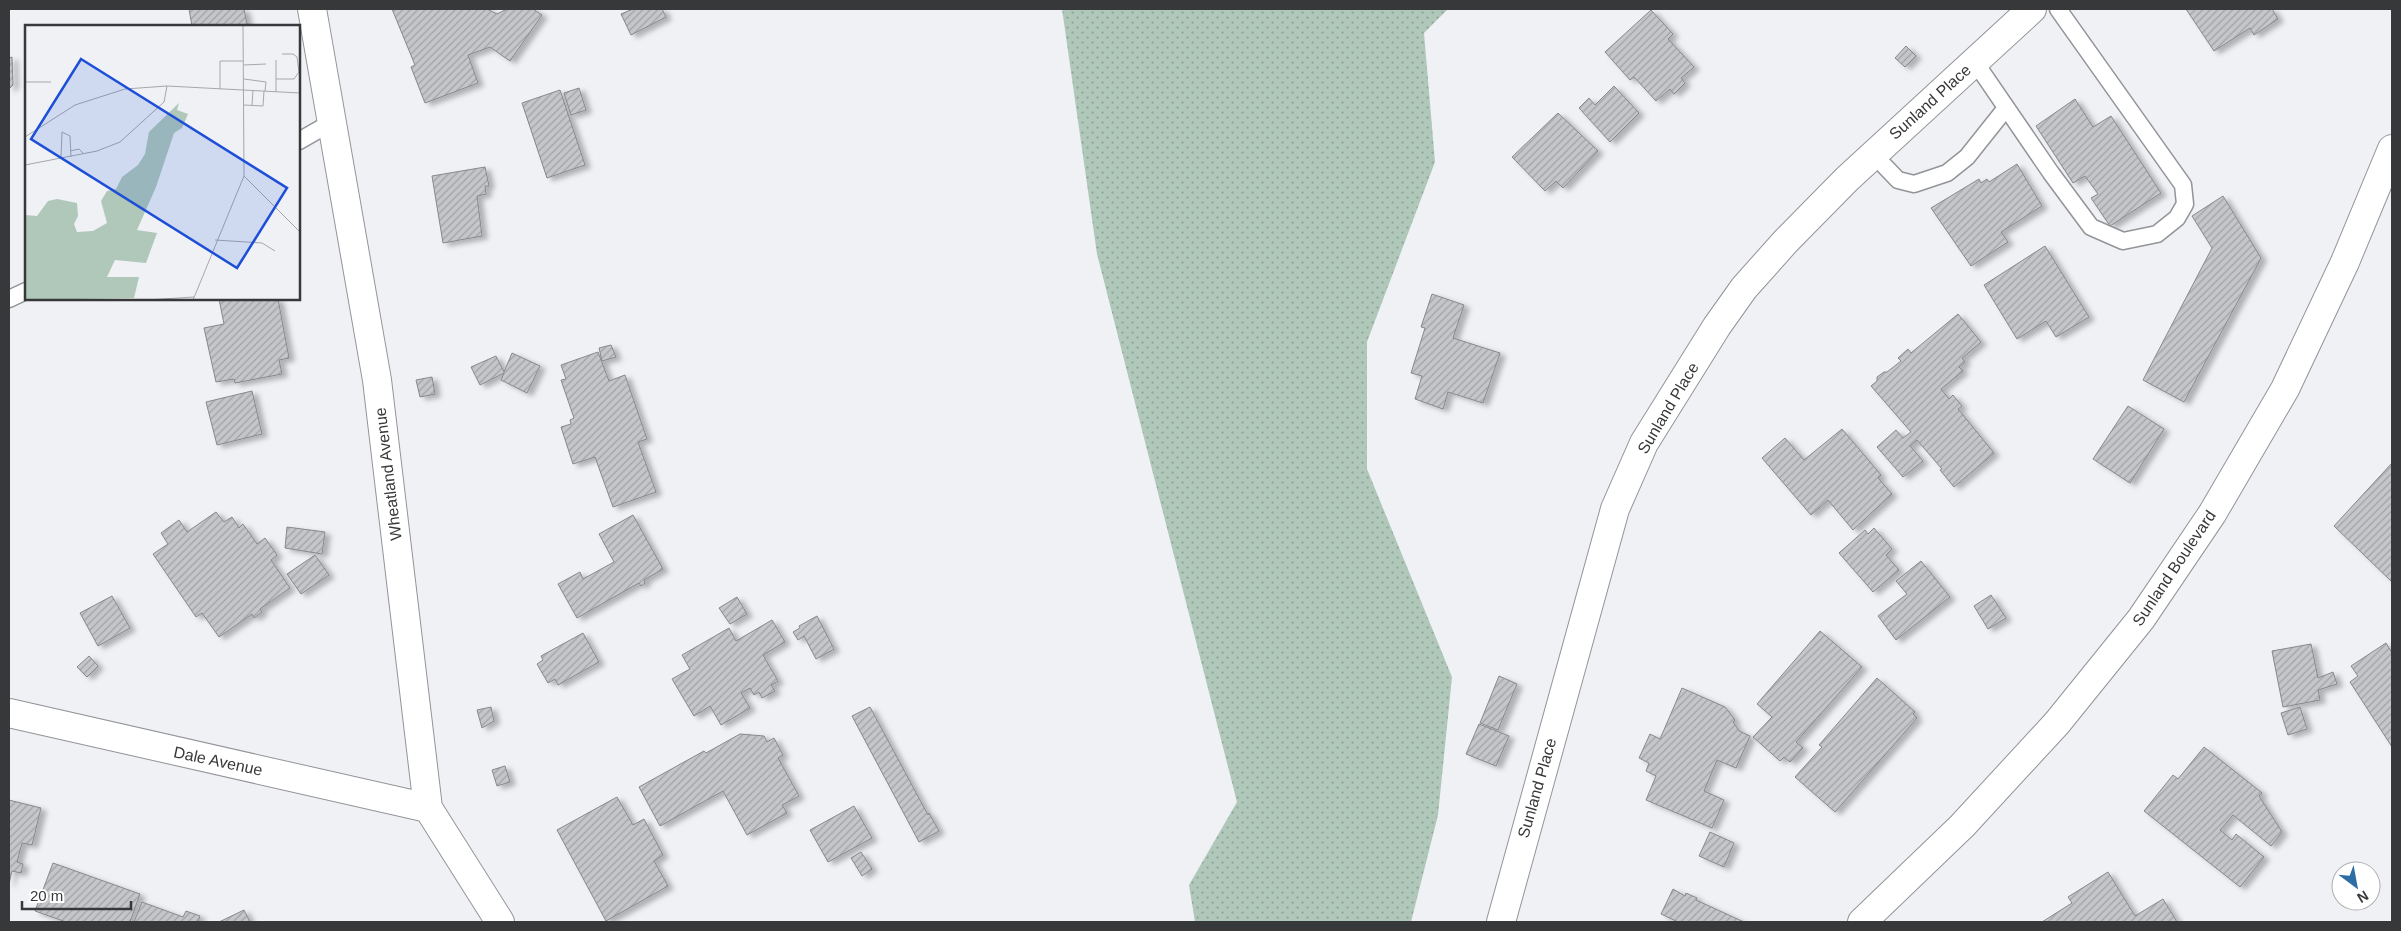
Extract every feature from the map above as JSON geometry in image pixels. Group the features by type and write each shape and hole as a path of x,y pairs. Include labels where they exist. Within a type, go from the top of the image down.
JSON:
{"street":[{"name":"Wheatland Avenue","path":"312,9 377,380 428,808 500,922"},
{"name":"Sunland Place","path":"1501,922 1615,509 1644,443 1717,326 1744,288 1785,242 1873,154 2032,9"},
{"name":"Sunland Boulevard","path":"1862,922 1962,826 2057,723 2141,619 2212,514 2285,389 2345,262 2392,148"},
{"name":"Dale Avenue","path":"9,713 428,808"}],"lane":[{"path":"1975,62 2091,227 2123,241 2157,234 2177,218 2185,204 2183,185 2058,9"},
{"path":"1873,154 1898,180 1914,184 1947,173 1967,157 2006,108"},
{"path":"300,140 332,122"},
{"path":"9,299 25,291"}],"green space":[{"path":"1062,9 1448,9 1424,33 1435,162 1367,342 1367,469 1452,677 1438,815 1411,922 1195,922 1189,885 1237,802 1097,254"}],"building":[{"path":"189,9 244,9 247,24 250,24 250,25 192,25"},
{"path":"392,9 487,9 497,14 507,9 533,9 542,15 510,61 490,47 468,55 478,83 425,103 411,67 415,65"},
{"path":"633,9 662,9 666,17 631,35 621,14"},
{"path":"2186,9 2272,9 2278,19 2254,35 2250,28 2214,51"},
{"path":"1651,10 1673,34 1668,39 1694,67 1681,78 1685,83 1674,94 1670,89 1656,101 1634,77 1630,80 1605,52"},
{"path":"1906,46 1916,56 1905,67 1895,58"},
{"path":"12,57 13,85 9,89 9,58"},
{"path":"1614,86 1639,113 1610,142 1579,108 1589,98 1595,105"},
{"path":"579,88 586,110 571,115 564,93"},
{"path":"560,90 585,165 547,178 522,103"},
{"path":"2075,99 2093,127 2111,116 2161,193 2110,226 2091,198 2098,194 2085,176 2073,183 2036,126"},
{"path":"1558,113 1598,151 1563,188 1556,181 1545,191 1512,157"},
{"path":"2017,164 2042,206 2001,232 2008,242 1971,266 1931,208 1979,179 1981,183 1987,179 1989,182"},
{"path":"485,167 489,186 485,186 486,194 477,196 482,236 443,243 432,176"},
{"path":"2223,196 2261,258 2184,402 2143,380 2212,248 2192,216"},
{"path":"2045,246 2089,317 2056,337 2046,321 2017,339 1984,285"},
{"path":"1432,294 1464,305 1453,338 1500,353 1483,403 1448,392 1443,409 1415,399 1422,376 1411,373 1425,328 1421,327"},
{"path":"219,300 278,300 289,358 279,360 282,374 235,383 234,379 216,382 204,328 224,324"},
{"path":"1958,314 1981,342 1962,358 1965,362 1959,367 1963,371 1941,389 1949,399 1953,395 1962,406 1958,409 1994,453 1954,487 1940,470 1942,469 1917,440 1910,446 1923,461 1903,477 1877,447 1896,430 1903,438 1911,432 1871,386 1877,381 1877,377 1901,361 1898,358 1908,349 1911,353"},
{"path":"611,345 616,357 602,361 599,348"},
{"path":"598,352 609,381 625,375 647,439 638,442 656,492 613,507 595,457 573,464 561,427 571,424 570,420 574,418 561,380 566,379 561,365"},
{"path":"512,353 540,366 527,393 501,380 504,373 480,385 471,367 496,356 504,372"},
{"path":"432,377 435,394 420,397 416,380"},
{"path":"252,391 262,434 217,445 206,402"},
{"path":"2128,406 2164,429 2130,483 2093,459"},
{"path":"1842,429 1881,475 1878,478 1892,494 1853,530 1828,500 1811,515 1762,458 1785,438 1804,460"},
{"path":"2392,463 2392,582 2334,526"},
{"path":"216,512 224,522 232,517 239,528 243,524 257,544 265,538 277,555 271,560 290,588 260,609 262,612 254,618 252,614 219,637 202,613 196,617 153,554 168,544 161,533 179,520 187,532"},
{"path":"633,515 663,569 644,580 645,583 641,586 639,583 577,618 558,584 580,572 583,579 614,562 599,534"},
{"path":"287,527 325,532 322,554 285,548"},
{"path":"1874,528 1892,549 1886,555 1899,570 1873,592 1839,553 1865,530 1868,534"},
{"path":"315,555 329,575 301,594 287,574"},
{"path":"1921,561 1950,597 1896,640 1878,616 1907,594 1896,581"},
{"path":"1991,595 2006,618 1988,629 1974,606"},
{"path":"112,596 130,628 98,646 80,613"},
{"path":"737,597 747,614 730,624 719,608"},
{"path":"817,616 834,649 816,659 804,636 798,640 793,632 800,628 799,626"},
{"path":"772,620 785,642 763,655 778,681 771,685 775,691 762,698 759,692 754,695 750,688 741,693 750,708 721,725 710,706 694,716 672,679 690,669 682,655 729,628 736,641"},
{"path":"1820,631 1862,667 1796,742 1803,748 1790,762 1784,757 1780,761 1753,737 1772,717 1757,704"},
{"path":"583,633 599,662 558,685 555,679 548,683 537,664 543,660 541,656"},
{"path":"2386,643 2392,653 2392,747 2350,682 2358,676 2351,666"},
{"path":"2311,644 2318,678 2333,672 2337,684 2318,690 2320,700 2283,707 2272,651"},
{"path":"89,656 98,666 87,677 77,667"},
{"path":"1499,676 1517,684 1498,730 1480,723"},
{"path":"1877,678 1915,712 1913,714 1917,718 1835,812 1795,777 1822,747 1819,745"},
{"path":"1682,688 1725,707 1735,720 1733,722 1739,731 1750,736 1736,768 1717,760 1704,791 1724,800 1712,828 1646,800 1656,776 1646,771 1649,763 1639,758 1650,734 1660,739"},
{"path":"491,707 494,721 482,728 477,710"},
{"path":"870,707 928,815 929,813 939,831 919,842 852,716"},
{"path":"2300,707 2307,729 2288,735 2281,713"},
{"path":"1479,724 1509,736 1496,766 1466,754"},
{"path":"740,734 764,736 767,742 774,738 783,755 778,758 799,796 782,805 787,813 747,835 723,791 660,826 639,787 704,751 706,753"},
{"path":"2204,747 2262,793 2259,796 2282,832 2271,846 2233,815 2220,830 2232,840 2236,834 2264,857 2240,887 2144,811 2173,775 2178,779"},
{"path":"505,766 510,782 497,786 492,770"},
{"path":"617,797 633,825 644,819 663,855 654,861 668,886 606,921 557,830"},
{"path":"9,800 41,808 32,845 22,843 17,862 23,864 21,873 12,871 9,884"},
{"path":"854,806 872,838 828,862 810,830"},
{"path":"1710,832 1734,843 1724,867 1699,856"},
{"path":"861,852 872,869 862,876 851,858"},
{"path":"53,863 140,894 130,922 66,922 35,911"},
{"path":"2108,872 2135,916 2163,899 2177,922 2042,922 2072,903 2068,897"},
{"path":"1673,889 1685,896 1686,893 1697,898 1696,900 1744,922 1678,922 1661,914"},
{"path":"142,902 183,917 186,911 200,916 198,922 134,922"},
{"path":"244,910 250,922 219,922"}]}
